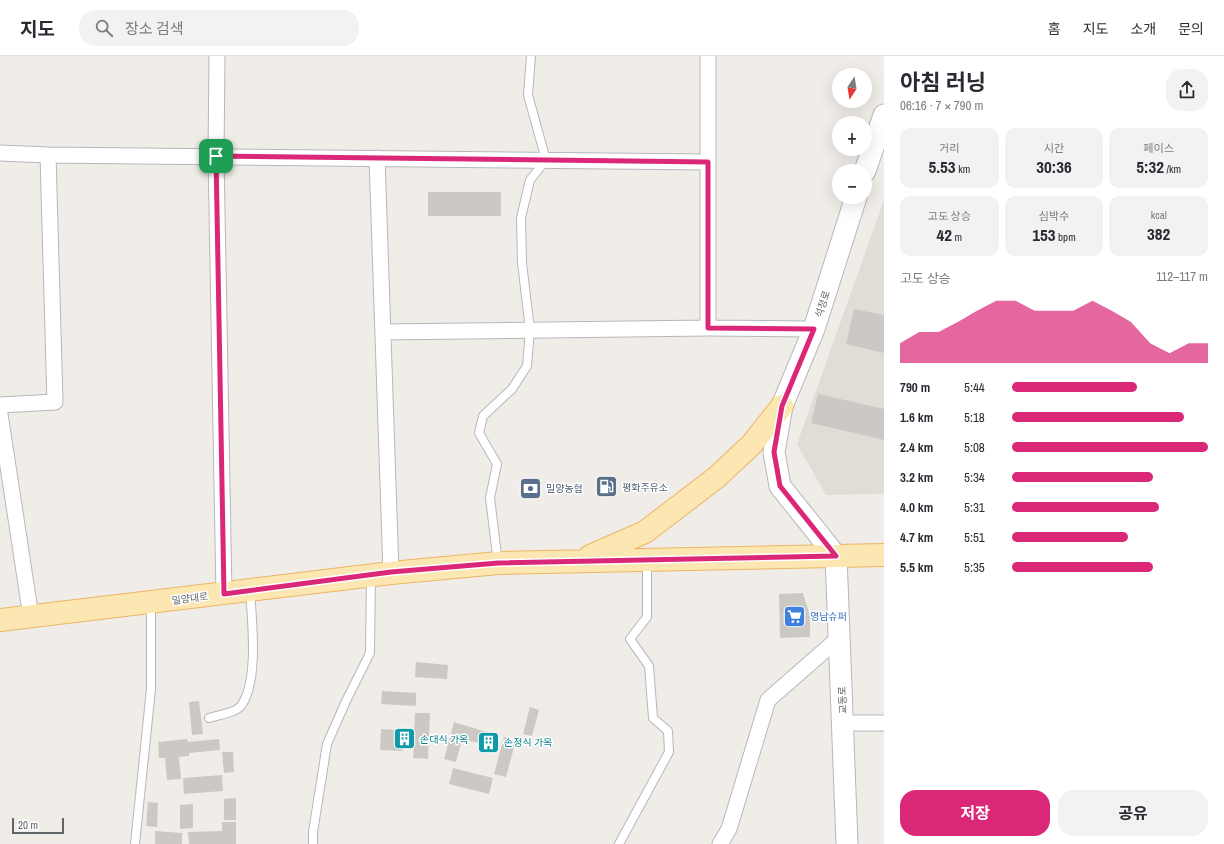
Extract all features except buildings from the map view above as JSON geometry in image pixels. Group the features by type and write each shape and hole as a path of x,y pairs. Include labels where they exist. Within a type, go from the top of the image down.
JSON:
{"main road":[{"path":"580,560 645,532 672,512 717,477 752,444 782,406"},
{"name":"밀양대로","path":"0,620 151,603 381,574 498,563 580,560 884,555"}],"street":[{"path":"217,56 216,156 224,594"},
{"path":"708,56 708,328"},
{"path":"867,164 884,115"},
{"path":"0,153 48,155 708,162"},
{"path":"0,405 55,402 48,155"},
{"path":"377,158 383,332 381,574"},
{"name":"석정로","path":"836,556 780,486 774,452 782,406 814,329 854,204"},
{"path":"383,332 708,328 814,329"},
{"path":"0,414 31,617"},
{"name":"교동로","path":"836,556 847,844"},
{"path":"720,844 729,829 768,700 840,637"},
{"path":"843,723 884,723"}],"lane":[{"path":"498,563 490,498 497,464 479,433 483,416 512,389 527,366 530,330 522,263 521,218 530,180 546,160 528,94 531,56"},
{"path":"619,844 669,752 668,731 653,718 649,666 630,639 647,617 647,559"},
{"path":"313,844 327,744 370,653 381,574"},
{"path":"209,718 240,707 249,686 253,648 250,590"},
{"path":"135,844 151,689 151,603"}],"shaded area":[{"path":"884,200 884,494 826,495 797,444"}],"place":[{"name":"평화주유소","path":"607,487"},
{"name":"밀양농협","path":"531,488"},
{"name":"영남슈퍼","path":"795,616"},
{"name":"손대식 가옥","path":"404,739"},
{"name":"손정식 가옥","path":"489,742"}],"route":[{"path":"216,156 708,162 708,328 814,329 782,406 774,452 780,486 836,556 498,563 391,572 224,594 216,156"}]}
